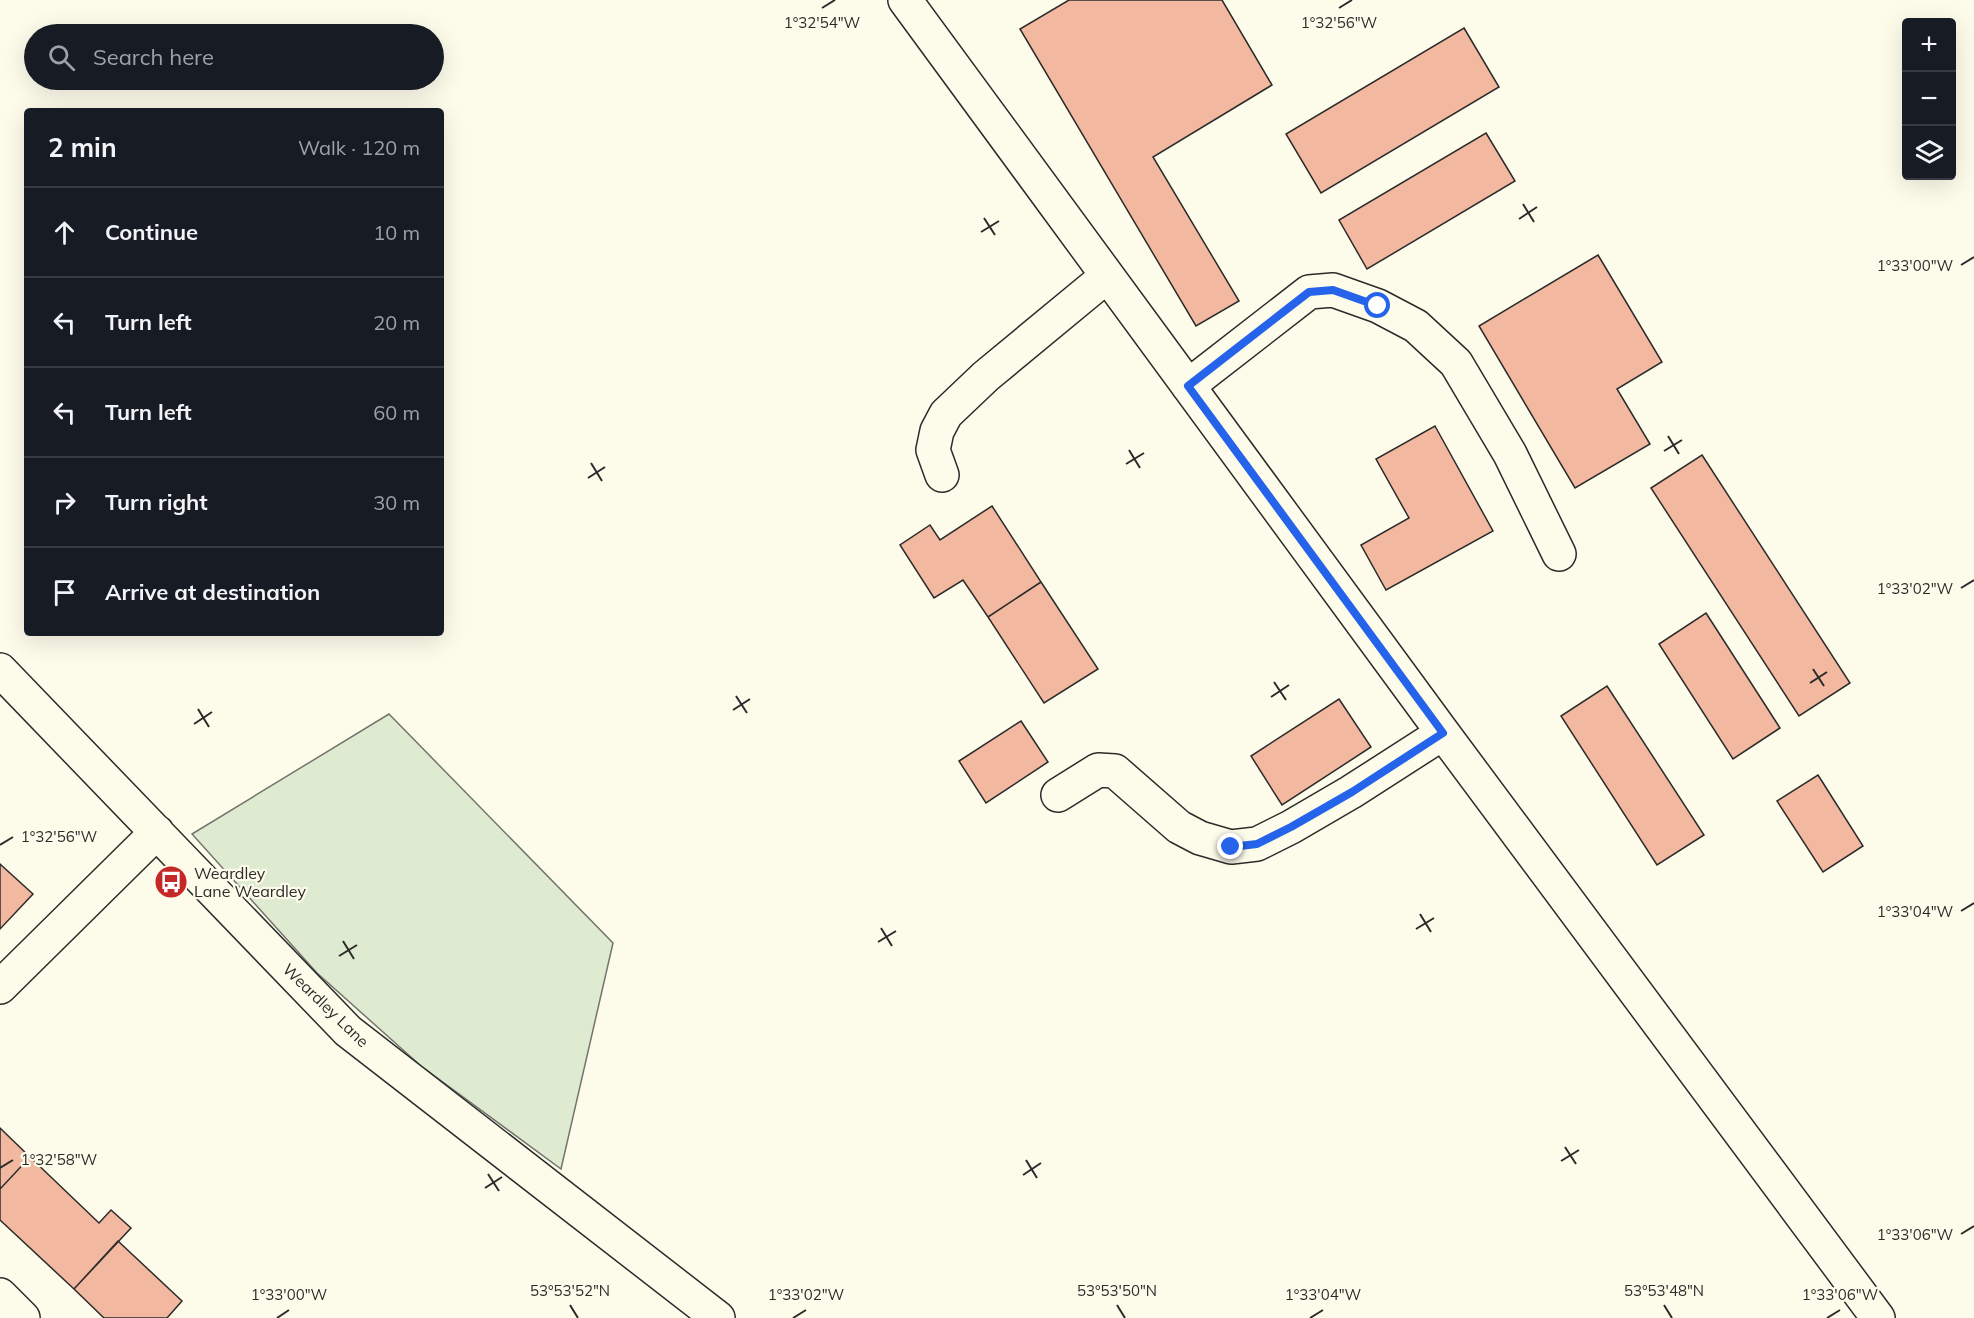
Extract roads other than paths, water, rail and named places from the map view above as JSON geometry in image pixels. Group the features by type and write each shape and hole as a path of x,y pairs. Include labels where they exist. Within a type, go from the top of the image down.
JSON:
{"street":[{"path":"905,0 1443,733 1878,1318"},
{"path":"942,475 933,450 937,431 946,414 986,376 1107,276"},
{"path":"1188,386 1309,292 1333,290 1378,306 1416,326 1456,363 1510,454 1559,554"},
{"name":"Weardley Lane","path":"0,670 348,1031 718,1318"},
{"path":"1058,795 1098,770 1115,771 1186,831 1200,838 1231,847 1257,844 1352,792 1443,733"},
{"path":"0,987 157,832"},
{"path":"0,1295 23,1318"}],"place":[{"name":"Weardley Lane Weardley","path":"171,882"}]}
